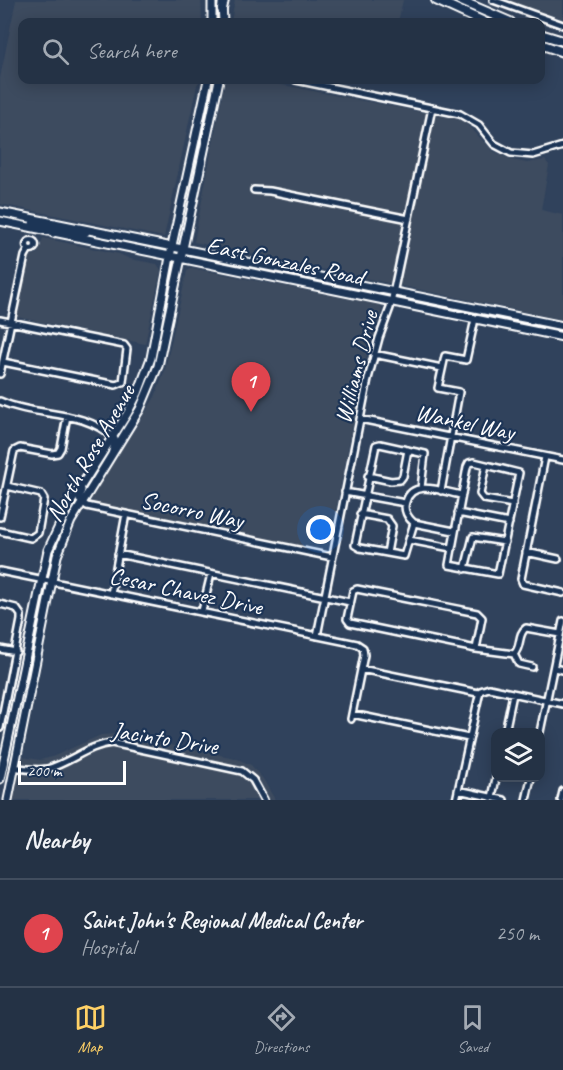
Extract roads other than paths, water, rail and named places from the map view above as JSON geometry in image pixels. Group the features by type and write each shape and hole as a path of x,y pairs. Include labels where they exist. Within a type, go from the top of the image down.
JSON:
{"highway":[{"path":"222,9 223,0"},
{"path":"459,0 501,18"},
{"path":"438,1 475,18"},
{"path":"545,36 563,41"},
{"path":"545,46 563,52"}],"main road":[{"path":"212,0 212,18"},
{"path":"222,9 223,18"},
{"path":"172,244 207,84"},
{"path":"184,246 218,84"},
{"name":"East Gonzales Road","path":"0,212 184,246 325,279 563,327"},
{"name":"East Gonzales Road","path":"0,221 170,257 180,263 563,337"},
{"path":"13,224 21,222 51,226 55,223"},
{"path":"53,233 56,229 79,233 95,231"},
{"name":"North Rose Avenue","path":"0,779 1,764 48,550 60,521 138,393 153,348 172,244"},
{"name":"North Rose Avenue","path":"8,800 52,582 64,536 81,503 140,409 152,383 162,350 184,246"},
{"path":"279,281 287,275 318,281 325,279"}],"street":[{"path":"493,0 543,18"},
{"path":"545,19 563,25"},
{"path":"315,84 467,117 479,125 494,144 511,153 533,155 563,146"},
{"name":"Williams Drive","path":"317,636 374,354 391,302 432,108"},
{"path":"254,190 270,191 409,219"},
{"path":"0,374 25,256 29,249"},
{"path":"441,491 459,392 438,388 445,356 466,360 475,319"},
{"path":"0,320 126,347 127,356 123,382 114,384 3,362"},
{"path":"374,354 442,368"},
{"path":"0,401 86,420 115,440 111,455"},
{"path":"0,517 14,451 20,448 58,453 67,416"},
{"name":"Wankel Way","path":"360,419 563,460"},
{"path":"414,524 406,552 402,556 356,546 360,514 374,449 377,445 423,454 425,458 421,488"},
{"path":"368,476 391,481 400,480 403,476 408,450"},
{"path":"545,457 520,579 523,584 563,593"},
{"path":"474,462 486,465 519,473 498,573 494,574 450,565 454,531 468,465 474,462"},
{"path":"486,465 480,494 484,499 513,504"},
{"path":"81,503 79,497 91,476 90,471"},
{"path":"0,531 31,538 36,536 44,499 41,494 7,486"},
{"path":"454,531 414,524 407,514 405,503 411,493 421,488 461,495"},
{"path":"345,492 405,503"},
{"name":"Socorro Way","path":"81,503 332,557"},
{"path":"458,513 509,523"},
{"path":"111,594 126,514"},
{"path":"360,514 387,519 391,522 387,553"},
{"path":"465,568 473,537 505,542"},
{"path":"409,540 451,548"},
{"path":"526,552 558,559"},
{"path":"118,554 350,602"},
{"name":"Cesar Chavez Drive","path":"0,571 357,644 363,648 361,669"},
{"path":"202,611 211,574"},
{"path":"476,649 482,618 477,613 357,589 353,591 347,619 350,623 476,649 514,654"},
{"path":"0,603 14,606 20,611 21,620 0,728"},
{"path":"541,728 563,621"},
{"path":"514,654 518,651 521,632 525,628 560,634"},
{"path":"0,649 16,652"},
{"path":"514,654 519,664 532,667"},
{"path":"554,668 563,670"},
{"path":"469,738 352,716 361,669 480,691 489,688 563,704"},
{"path":"456,800 480,691"},
{"path":"0,693 7,695"},
{"path":"506,728 513,694"},
{"name":"Jacinto Drive","path":"14,767 46,769 102,744 112,743 242,771 253,780 264,800"},
{"path":"492,799 495,782"},
{"path":"526,800 530,782"},
{"path":"458,790 504,800"},
{"path":"561,800 563,791"}],"place":[{"name":"Saint John's Regional Medical Center","path":"251,412"}]}
